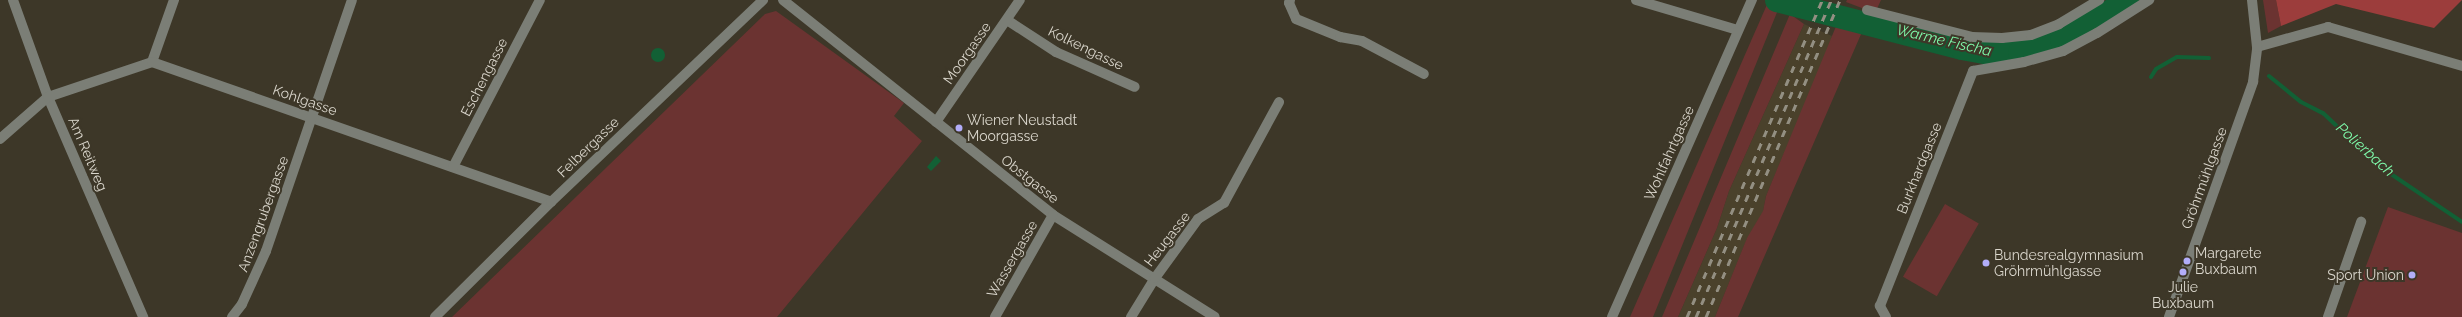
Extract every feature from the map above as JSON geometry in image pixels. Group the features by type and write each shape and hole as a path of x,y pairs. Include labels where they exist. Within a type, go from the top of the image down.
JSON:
{"street":[{"name":"Am Reitweg","path":"13,0 48,97 143,317"},
{"path":"0,139 48,97 152,62 174,0"},
{"name":"Anzengrubergasse","path":"232,317 242,304 266,251 352,0"},
{"name":"Eschengasse","path":"453,167 540,0"},
{"name":"Felbergasse","path":"435,317 551,202 764,0"},
{"name":"Obstgasse","path":"783,0 1054,215 1215,317"},
{"name":"Moorgasse","path":"936,122 1020,0"},
{"path":"1290,0 1289,3 1296,19 1340,37 1362,42 1424,74"},
{"path":"1636,0 1738,30"},
{"path":"1867,10 1972,37 2002,38 2031,35 2059,24 2099,0"},
{"name":"Burkhardgasse","path":"1886,317 1880,306 1973,71 2018,63 2063,51 2097,33 2149,0"},
{"name":"Gröhrmühlgasse","path":"2169,317 2253,82 2257,47 2252,0"},
{"name":"Wohlfahrtgasse","path":"1612,317 1750,5"},
{"name":"Kolkengasse","path":"1007,20 1056,52 1135,87"},
{"path":"2257,47 2328,27 2462,66"},
{"name":"Kohlgasse","path":"152,62 551,202"},
{"name":"Heugasse","path":"1131,317 1154,278 1198,219 1224,202 1278,102"},
{"name":"Wassergasse","path":"995,317 1054,215"},
{"path":"2328,317 2362,222"}],"shaded area":[{"path":"1769,0 1782,0 1653,317 1630,317"},
{"path":"1847,0 1881,0 1875,13 1846,2"},
{"path":"2263,0 2276,0 2281,26 2268,33"},
{"path":"2276,0 2462,0 2434,28 2336,4 2281,26"},
{"path":"776,11 904,103 894,116 922,141 777,317 452,317 765,14"},
{"path":"1790,14 1804,24 1729,191 1717,228 1678,317 1662,317"},
{"path":"1839,19 1862,32 1738,317 1715,317 1747,238 1763,211 1766,196"},
{"path":"1804,24 1832,36 1829,48 1766,196 1763,212 1747,239 1715,317 1678,317 1717,228 1729,191"},
{"path":"655,48 661,48 665,52 665,58 661,62 655,62 651,58 651,52"},
{"path":"936,156 941,161 931,171 927,167"},
{"path":"1945,204 1979,223 1937,296 1903,277"},
{"name":"Sport Union","path":"2388,207 2462,233 2462,317 2347,317"}],"waterway":[{"name":"Warme Fischa","path":"1776,0 1961,48 1989,53 2019,52 2061,40 2127,0"},
{"name":"Polierbach","path":"2151,77 2156,69 2177,57 2209,58"},
{"name":"Polierbach","path":"2269,76 2301,102 2323,113 2379,166 2462,222"}],"railway":[{"path":"1687,317 1822,0"},
{"path":"1696,317 1831,0"},
{"path":"1706,317 1840,0"}],"place":[{"name":"Wiener Neustadt Moorgasse","path":"959,128"},
{"name":"Margarete Buxbaum","path":"2187,261"},
{"name":"Bundesrealgymnasium Gröhrmühlgasse","path":"1986,263"},
{"name":"Julie Buxbaum","path":"2183,272"},
{"name":"Sport Union","path":"2412,275"}]}
